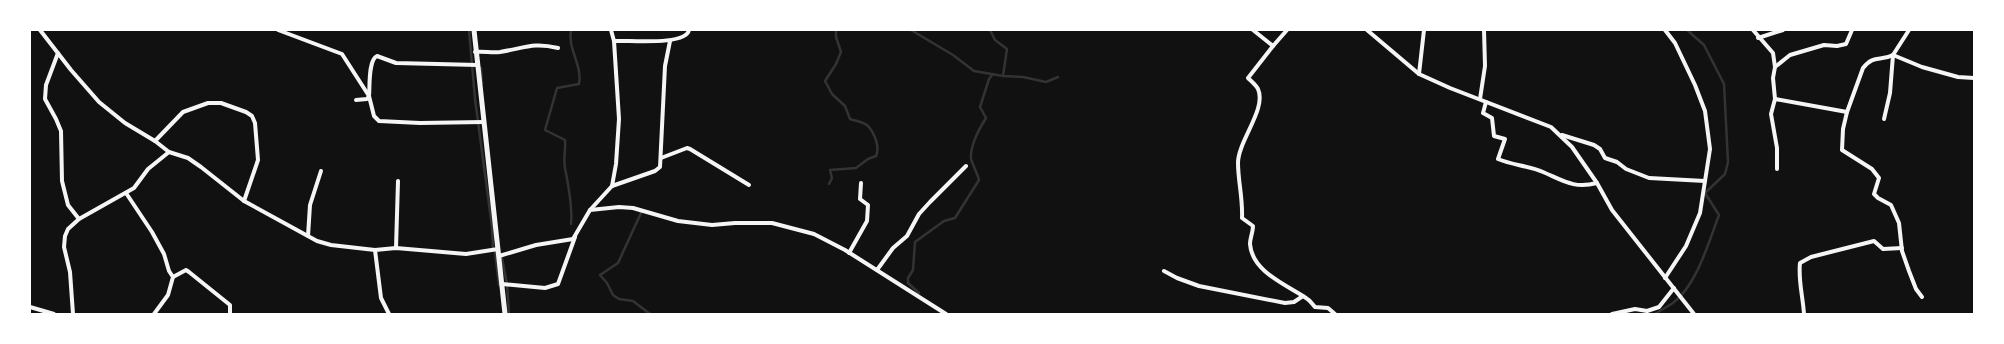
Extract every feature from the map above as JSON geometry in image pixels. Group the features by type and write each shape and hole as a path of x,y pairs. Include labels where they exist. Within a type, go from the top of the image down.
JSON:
{"street":[{"path":"40,30 71,70 99,102 125,123 155,141 169,152 188,158 244,201 308,236 331,245 375,250 396,248 466,254 498,249"},
{"path":"278,30 342,54 369,96"},
{"path":"474,30 475,52 478,65 489,180 505,314"},
{"path":"611,30 614,41 619,118 616,164 612,186"},
{"path":"614,41 670,41 682,39 687,35 689,30"},
{"path":"1253,30 1273,46"},
{"path":"1287,30 1248,78 1258,90 1259,103 1240,149 1238,162 1243,204 1242,218 1253,226 1250,244 1254,257 1261,266 1279,283 1303,296 1315,307 1328,308 1335,314"},
{"path":"1367,30 1419,74 1486,102 1551,126 1562,135 1597,183 1612,210 1694,314"},
{"path":"1419,74 1424,30"},
{"path":"1480,99 1485,66 1484,30"},
{"path":"1665,30 1675,43 1705,110 1710,149 1700,213 1686,246 1665,278"},
{"path":"1753,30 1758,38 1766,44 1773,53 1776,67 1773,78 1775,99 1771,114 1777,148 1777,169"},
{"path":"1758,38 1783,30"},
{"path":"1776,67 1790,55 1824,45 1837,46 1846,44 1852,30"},
{"path":"1884,119 1890,93 1893,56 1909,30"},
{"path":"502,284 545,288 559,284 575,237 590,210 612,186 657,170 661,164 660,158 665,66 670,41"},
{"path":"475,52 499,52 532,44 542,44 558,48"},
{"path":"58,53 46,85 45,99 61,131 62,181 68,205 79,219"},
{"path":"478,65 396,63 377,56 373,60 370,73 369,96 374,116 379,121 420,123 484,122"},
{"path":"1922,296 1916,289 1902,248 1899,223 1892,205 1878,198 1874,194 1879,178 1872,169 1842,150 1843,129 1847,112 1863,68 1874,58 1888,58 1893,56 1922,67 1958,76 1974,78"},
{"path":"356,100 367,98 369,96"},
{"path":"1775,99 1847,112"},
{"path":"1486,102 1483,113 1492,118 1494,136 1505,139 1498,159 1543,172 1571,185 1584,186 1597,183"},
{"path":"155,141 183,112 208,104 221,103 246,112 252,116 255,123 258,160 244,201"},
{"path":"1562,135 1594,145 1600,149 1605,158 1617,162 1626,170 1649,178 1705,182"},
{"path":"660,158 687,148 749,185"},
{"path":"72,314 70,272 64,242 68,229 79,219 134,188 148,169 169,152"},
{"path":"877,270 893,248 908,236 919,214 966,166"},
{"path":"308,236 310,205 321,171"},
{"path":"396,248 398,181"},
{"path":"849,253 869,215 868,205 860,199 861,183"},
{"path":"126,193 152,232 164,254 169,271 173,277"},
{"path":"590,210 619,207 633,208 678,221 712,225 772,223 814,234 849,253 946,314"},
{"path":"499,256 536,246 572,239 575,237"},
{"path":"1804,314 1803,290 1799,275 1800,263 1810,257 1874,241 1883,250 1902,248"},
{"path":"375,250 381,298 389,314"},
{"path":"154,314 168,295 173,277 186,270 230,305 230,314"},
{"path":"1164,271 1177,278 1199,286 1285,303 1294,302 1303,296"},
{"path":"1612,314 1635,310 1647,311 1653,309 1658,306 1674,288"},
{"path":"30,308 54,314"}],"waterway":[{"path":"469,30 475,99 492,227 493,249"},
{"path":"571,30 571,44 579,70 579,84 557,88 545,130 565,140 564,164 571,203 571,224"},
{"path":"829,184 832,178 830,170 856,168 868,159 876,156 877,152 875,137 871,129 864,124 850,119 845,106 832,94 825,81 836,64 841,52 836,37 836,30"},
{"path":"911,30 953,55 974,71 1003,76 1023,77 1046,82 1058,77"},
{"path":"990,30 995,40 1007,49 1003,76"},
{"path":"1655,314 1673,303 1681,295 1689,285 1701,262 1719,215 1705,193 1725,174 1728,162 1724,84 1704,45 1687,30"},
{"path":"481,68 482,83"},
{"path":"919,293 908,283 908,278 913,270 915,242 944,221 955,218 979,180 971,159 971,154 976,137 986,118 980,107 989,79 993,74"},
{"path":"641,213 618,263 600,275 607,283 613,295 619,299 633,301 650,314"},
{"path":"495,252 499,285"},
{"path":"502,258 507,284 509,314"}]}
